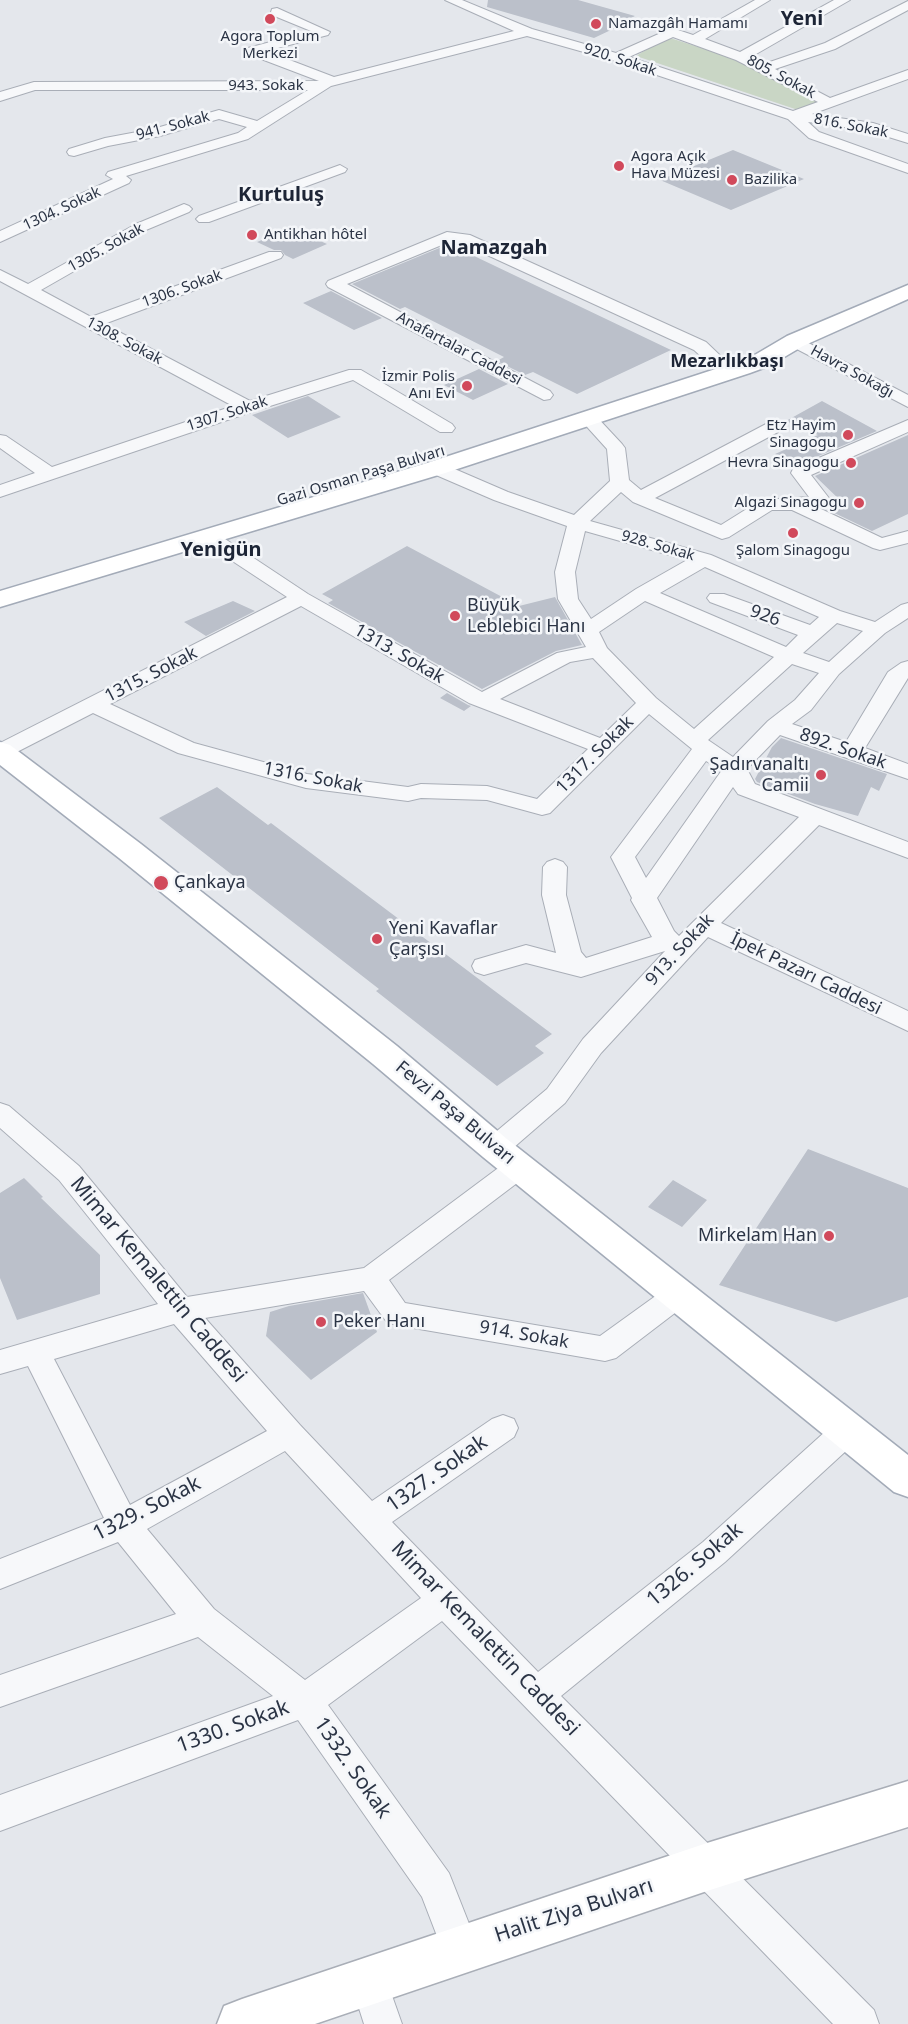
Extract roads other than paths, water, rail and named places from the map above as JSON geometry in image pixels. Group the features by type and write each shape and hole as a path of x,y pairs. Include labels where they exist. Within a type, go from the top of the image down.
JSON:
{"main road":[{"path":"712,362 761,361 795,341 908,291"},
{"path":"712,362 795,341"},
{"name":"Gazi Osman Paşa Bulvarı","path":"0,598 436,468 588,418 712,362"},
{"name":"Gazi Osman Paşa Bulvarı","path":"0,580 375,473 586,409 712,362"},
{"name":"Fevzi Paşa Bulvarı","path":"0,751 130,851 385,1055 507,1157 908,1479"},
{"name":"Halit Ziya Bulvarı","path":"242,2024 376,2003 460,1949 707,1867 908,1804"}],"street":[{"name":"920. Sokak","path":"451,0 527,32 617,57 713,91 794,116"},
{"path":"696,39 764,0"},
{"name":"805. Sokak","path":"741,57 804,20 844,0"},
{"path":"765,68 830,46 908,5"},
{"path":"277,12 322,32 253,51 333,81"},
{"name":"943. Sokak","path":"0,97 34,86 315,86 527,32"},
{"path":"617,57 672,32 741,57"},
{"name":"805. Sokak","path":"741,57 828,102"},
{"path":"908,74 794,116 814,135 908,169"},
{"path":"258,126 333,81"},
{"name":"941. Sokak","path":"74,152 105,142 155,133 219,114 258,126"},
{"name":"816. Sokak","path":"794,116 868,126 908,139"},
{"name":"1304. Sokak","path":"0,237 118,178 243,136 258,126"},
{"path":"204,219 339,169"},
{"name":"1305. Sokak","path":"28,290 141,227 184,209"},
{"name":"Anafartalar Caddesi","path":"497,252 464,238 447,237 334,284 544,395"},
{"path":"497,252 700,346 712,362"},
{"path":"497,252 499,259 712,362"},
{"name":"1306. Sokak","path":"90,323 275,255"},
{"name":"1308. Sokak","path":"0,275 248,407"},
{"name":"Havra Sokağı","path":"795,341 908,402"},
{"name":"1307. Sokak","path":"0,490 248,407 355,374 446,428"},
{"path":"588,418 616,448 620,482 640,498 722,533 768,504 822,502 800,473 908,425"},
{"path":"640,498 772,428"},
{"path":"0,440 49,474"},
{"name":"928. Sokak","path":"436,468 501,496 577,523 704,559 834,615 878,629"},
{"path":"620,482 577,523 565,572 568,599 588,630 598,651 648,703 735,768 746,789 908,850"},
{"path":"795,504 880,544 908,537"},
{"name":"1313. Sokak","path":"209,537 301,598 483,700 602,747"},
{"path":"588,630 643,593 704,559"},
{"path":"696,616 743,576"},
{"path":"643,593 790,656 832,670"},
{"name":"1315. Sokak","path":"0,751 301,598"},
{"name":"926","path":"717,598 814,634"},
{"path":"643,900 735,768 803,705 832,670 878,629 908,609"},
{"path":"674,945 664,936 622,857 700,744 834,615"},
{"path":"483,700 564,657 598,651"},
{"path":"852,751 896,677 908,667"},
{"name":"1317. Sokak","path":"542,808 648,703"},
{"name":"1316. Sokak","path":"94,705 186,748 306,781 408,794 421,791 487,793 542,808"},
{"name":"892. Sokak","path":"777,727 908,772"},
{"name":"913. Sokak","path":"507,1157 556,1096 592,1046 674,945 704,925 816,814"},
{"path":"555,867 554,894 569,955 581,968"},
{"name":"İpek Pazarı Caddesi","path":"704,925 908,1022"},
{"path":"484,966 526,954 581,968 674,945"},
{"name":"Mimar Kemalettin Caddesi","path":"0,1113 69,1173 180,1310 289,1434 444,1600 860,2024"},
{"path":"0,1362 180,1310 371,1278 507,1157"},
{"name":"914. Sokak","path":"371,1278 396,1313 605,1349 678,1295"},
{"name":"1332. Sokak","path":"35,1351 124,1525 202,1620 305,1701 436,1886 460,1949"},
{"name":"1327. Sokak","path":"370,1520 503,1428"},
{"name":"1326. Sokak","path":"537,1694 714,1552 848,1430"},
{"name":"1329. Sokak","path":"0,1574 124,1525 289,1434"},
{"name":"1330. Sokak","path":"0,1813 305,1701 444,1600"},
{"path":"0,1691 202,1620"}],"place":[{"name":"Agora Toplum Merkezi","path":"270,19"},
{"name":"Namazgâh Hamamı","path":"596,24"},
{"name":"Agora Açık Hava Müzesi","path":"619,166"},
{"name":"Bazilika","path":"732,180"},
{"name":"Antikhan hôtel","path":"252,235"},
{"name":"İzmir Polis Anı Evi","path":"467,386"},
{"name":"Etz Hayim Sinagogu","path":"848,435"},
{"name":"Hevra Sinagogu","path":"851,463"},
{"name":"Algazi Sinagogu","path":"859,503"},
{"name":"Şalom Sinagogu","path":"793,533"},
{"name":"Büyük Leblebici Hanı","path":"455,616"},
{"name":"Şadırvanaltı Camii","path":"821,775"},
{"name":"Çankaya","path":"161,883"},
{"name":"Yeni Kavaflar Çarşısı","path":"377,939"},
{"name":"Mirkelam Han","path":"829,1236"},
{"name":"Peker Hanı","path":"321,1322"}],"district":[{"name":"Yeni","path":"802,19"},
{"name":"Kurtuluş","path":"281,195"},
{"name":"Namazgah","path":"494,248"},
{"name":"Mezarlıkbaşı","path":"727,362"},
{"name":"Yenigün","path":"221,550"}]}
